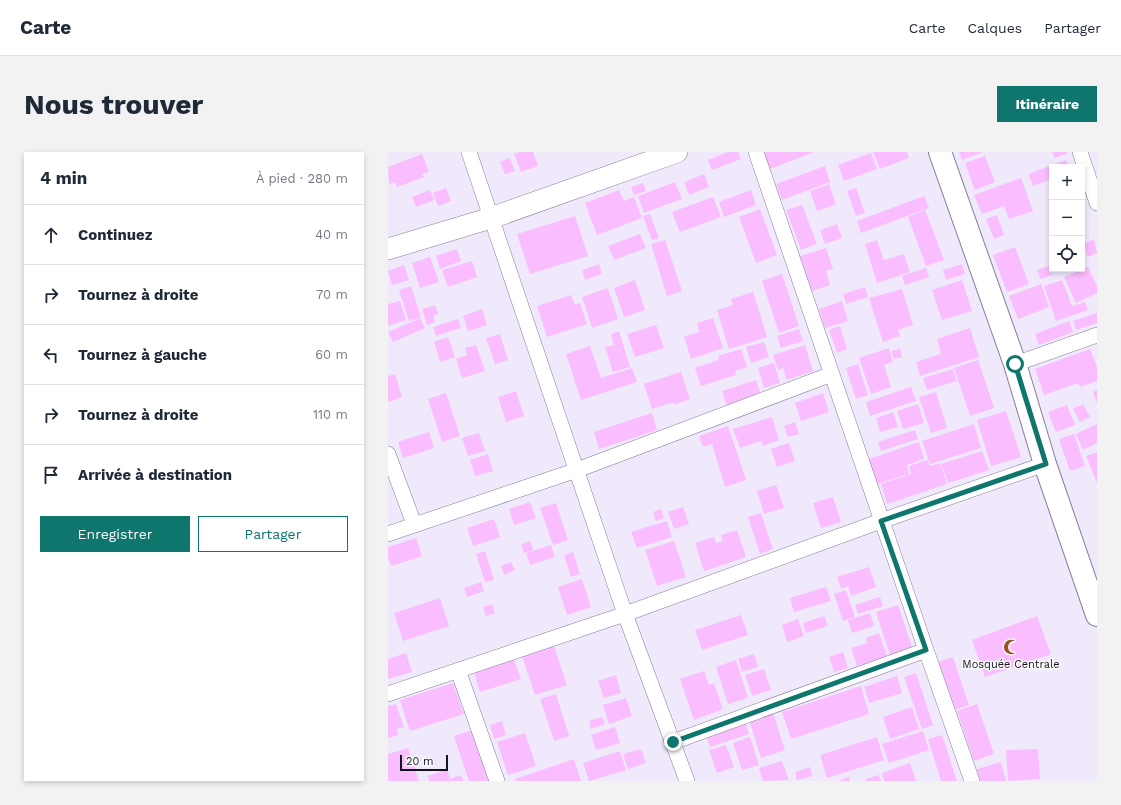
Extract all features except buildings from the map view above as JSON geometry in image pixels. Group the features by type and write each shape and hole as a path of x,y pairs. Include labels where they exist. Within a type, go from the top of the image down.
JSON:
{"main road":[{"path":"940,152 1015,364 1046,464 1097,615"}],"street":[{"path":"469,152 625,614 687,781"},
{"path":"388,249 491,218 677,152"},
{"path":"756,152 881,521 972,781"},
{"path":"1080,152 1093,177 1097,203"},
{"path":"1015,364 1097,335"},
{"path":"388,534 577,470 832,374"},
{"path":"388,454 414,524"},
{"path":"388,694 625,614 881,521 1046,464"},
{"path":"673,742 926,650"},
{"path":"458,670 497,781"}],"place":[{"name":"Mosquée Centrale","path":"1011,647"}],"route":[{"path":"673,742 926,650 881,521 1046,464 1015,364"}]}
